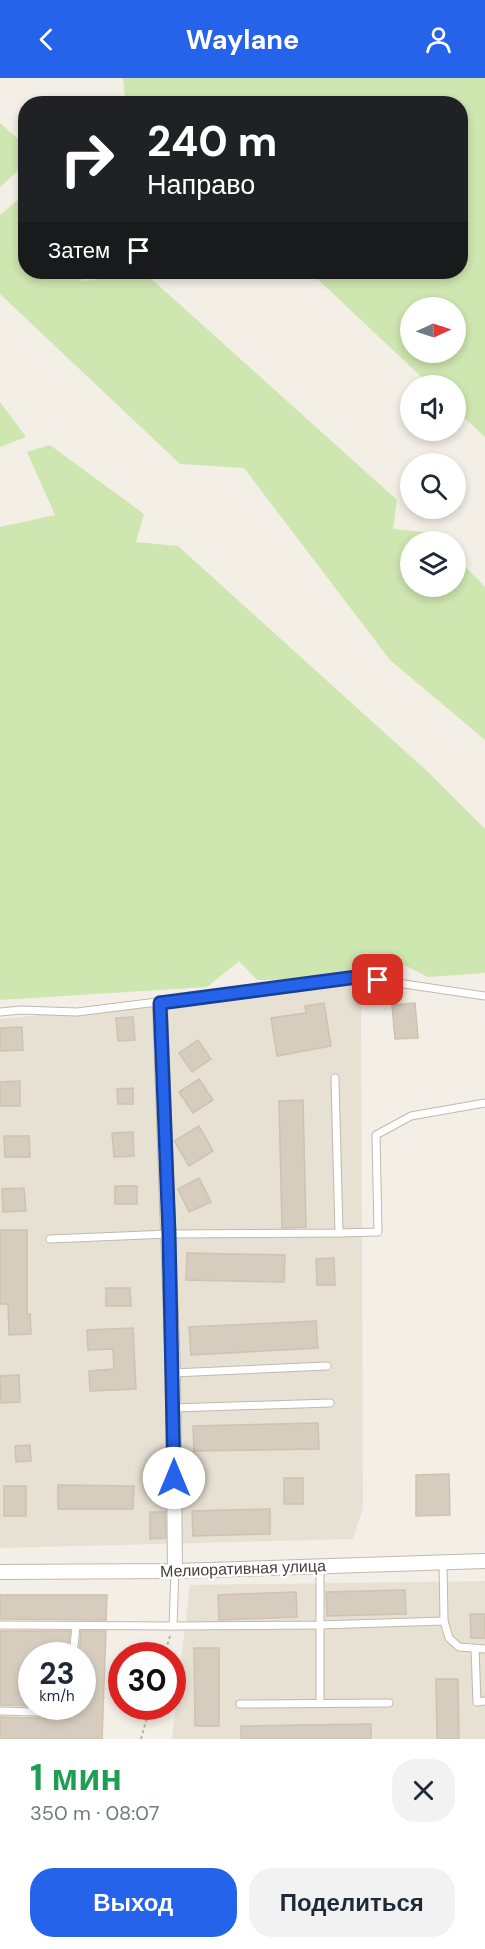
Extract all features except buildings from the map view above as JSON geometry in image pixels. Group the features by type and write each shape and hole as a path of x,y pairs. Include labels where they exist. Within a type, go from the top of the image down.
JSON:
{"street":[{"path":"160,1003 174,1408 175,1571"},
{"name":"Мелиоративная улица","path":"0,1572 175,1571 485,1561"}],"lane":[{"path":"0,1012 21,1010 77,1012 357,977 485,996"},
{"path":"335,1078 339,1233"},
{"path":"50,1239 169,1234 378,1232 376,1135 411,1116 485,1103"},
{"path":"173,1373 327,1366"},
{"path":"174,1408 330,1403"},
{"path":"443,1562 444,1621 449,1638 459,1647 485,1649"},
{"path":"320,1566 320,1703"},
{"path":"173,1626 175,1571"},
{"path":"0,1625 320,1625 444,1621"},
{"path":"74,1642 76,1626"},
{"path":"475,1649 477,1702 485,1701"},
{"path":"240,1704 389,1703"},
{"path":"0,1711 18,1712"}],"path":[{"path":"168,1642 173,1626"},
{"path":"141,1739 146,1720"}],"shaded area":[{"path":"361,984 363,1508 353,1539 0,1548 0,1019"},
{"path":"485,1581 485,1739 172,1739 174,1720 186,1720 186,1642 183,1642 190,1585"}],"green space":[{"path":"123,78 485,78 485,437 466,419 466,375 419,375 407,363 466,363 466,297 400,297 400,357 317,279 468,279 468,96 125,96"},
{"path":"0,123 18,139 18,170 0,187"},
{"path":"18,200 18,279 82,279 81,281 152,279 397,500 393,529 413,531 400,531 400,597 466,597 466,567 485,587 485,740 390,660 244,468 180,464 0,294 0,215"},
{"path":"0,402 26,437 0,447"},
{"path":"50,445 144,514 136,542 178,546 428,772 485,829 485,973 428,977 393,959 331,979 257,980 239,961 207,987 0,1000 0,527 55,515 27,452"}],"route":[{"path":"174,1478 169,1234 160,1003 357,977 378,980"}]}
